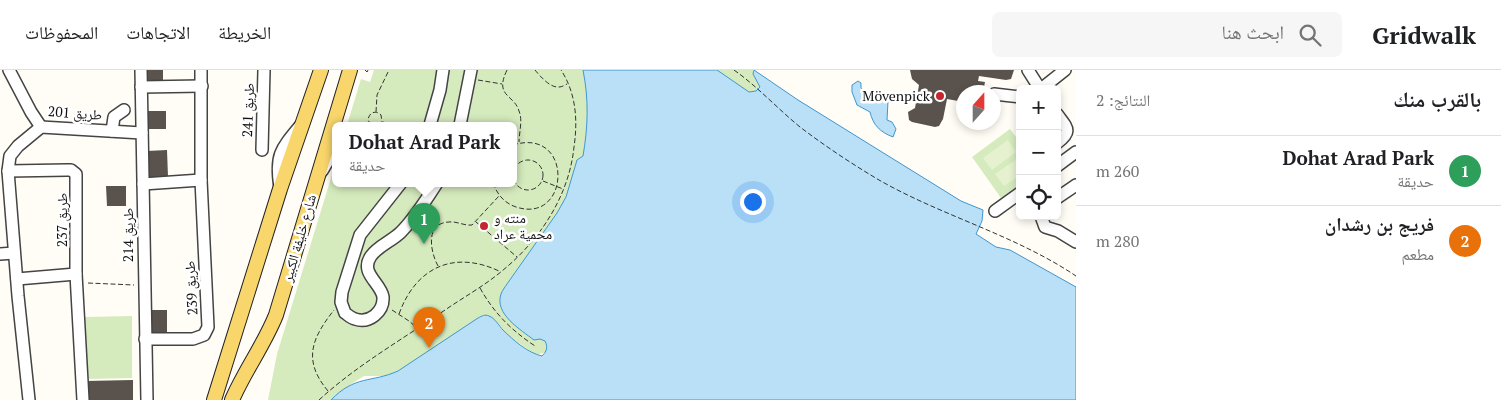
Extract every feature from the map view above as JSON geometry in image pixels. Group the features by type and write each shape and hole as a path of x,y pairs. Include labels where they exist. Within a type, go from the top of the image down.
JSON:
{"main road":[{"path":"214,400 280,190 321,70"},
{"name":"شارع خليفة الكبير","path":"336,121 350,70"},
{"name":"شارع خليفة الكبير","path":"232,400 271,327 332,133"}],"street":[{"name":"طريق 201","path":"9,70 41,127 142,132"},
{"name":"طريق 214","path":"141,70 147,400"},
{"name":"طريق 239","path":"145,338 193,340 206,332 208,327 201,180 201,70"},
{"name":"طريق 241","path":"262,150 264,70"},
{"path":"431,122 440,90 442,70"},
{"path":"1028,70 1038,85"},
{"path":"1046,85 1065,70"},
{"path":"461,122 471,74"},
{"path":"141,87 202,86"},
{"path":"1001,95 1016,97"},
{"path":"112,131 114,117 124,110"},
{"path":"1061,120 1068,132 1066,137 1061,140"},
{"path":"30,400 14,253 8,171 10,156 18,146 41,127"},
{"path":"1061,163 1076,152"},
{"path":"316,179 332,156"},
{"name":"طريق 237","path":"8,171 71,170 76,174 77,278 83,400"},
{"path":"143,184 201,180"},
{"path":"1061,195 1076,185"},
{"path":"398,187 360,235 342,292 341,302 345,313 354,319 372,318 382,306 381,289 371,279 368,269 372,254 400,233 418,212 434,187"},
{"path":"995,211 1016,196"},
{"path":"1042,220 1045,227 1058,231 1076,242"},
{"path":"357,245 372,254"},
{"path":"0,254 14,253"},
{"path":"17,279 77,278"}],"path":[{"path":"376,112 377,95 389,70"},
{"path":"495,187 499,196 509,204 528,209 540,206 550,198 557,187 559,174 553,156 549,151 531,143 519,143 520,112 504,91 502,84 506,70"},
{"path":"535,70 543,79 559,88 569,84"},
{"path":"319,400 348,375 501,272 538,235 564,189 572,162 576,134 576,113 569,84 561,70"},
{"path":"734,70 800,126 839,155 880,180 923,202 1038,253 1076,276"},
{"path":"471,74 502,84"},
{"path":"376,112 381,115 382,122"},
{"path":"369,122 368,117 370,114 376,112"},
{"path":"517,166 522,161 534,161 542,169 542,181 534,190 522,190 517,185"},
{"path":"542,181 564,189"},
{"path":"438,266 431,244 433,232 437,227 452,221 468,226 476,222 499,196"},
{"path":"418,212 437,227"},
{"path":"476,222 517,258"},
{"path":"399,314 403,302 412,287 425,274 438,266 457,262 475,262 501,272"},
{"path":"77,278 144,286"},
{"path":"479,287 502,321 535,346"},
{"path":"329,391 320,382 312,357 318,331 341,302"},
{"path":"382,306 399,314 417,329"}],"green space":[{"path":"374,70 583,70 587,113 583,156 577,160 566,197 557,213 507,284 540,339 545,341 547,346 546,352 536,355 509,336 497,323 387,376 364,376 331,400 268,400 277,354 332,175 332,187 517,187 517,122 348,122 361,79 370,82"},
{"path":"717,70 753,70 753,74 760,87 756,91 748,92"},
{"path":"1010,129 1016,137 1016,187 1001,198 972,157"},
{"path":"1008,140 1016,152 992,170 983,158"},
{"path":"1016,160 1016,178 1004,186 995,174"},
{"path":"132,316 132,378 86,379 85,317"}],"water":[{"path":"583,70 717,70 749,92 756,91 760,87 753,74 754,70 798,100 961,201 983,210 982,221 976,234 996,247 1010,250 1076,287 1076,400 331,400 340,392 356,383 398,371 478,318 488,315 526,349 542,356 544,354 547,347 545,341 540,339 534,340 510,321 501,308 500,301 504,289 557,213 566,197 577,160 583,156 587,113"},
{"path":"858,81 861,83 861,88 865,91 872,93 880,92 888,101 887,120 892,122 896,129 893,137 878,128 870,112 857,105 852,92 852,85"}],"building":[{"path":"144,70 163,70 163,80 144,80"},
{"name":"Mövenpick","path":"910,70 1014,70 1011,79 979,76 978,81 985,82 984,85 956,85 956,101 947,99 943,119 939,126 935,127 909,120 908,112 915,108 919,85 912,79"},
{"path":"145,111 166,111 166,129 145,129"},
{"path":"167,150 168,177 148,178 147,151"},
{"path":"106,186 126,186 126,206 107,206"},
{"path":"146,310 167,310 167,332 146,332"},
{"path":"133,380 133,400 87,400 86,381"}],"place":[{"name":"Mövenpick","path":"940,96"},
{"name":"منته و محمية عراد","path":"484,226"},
{"name":"Dohat Arad Park","path":"424,244"},
{"name":"فريج بن رشدان","path":"429,348"}]}
